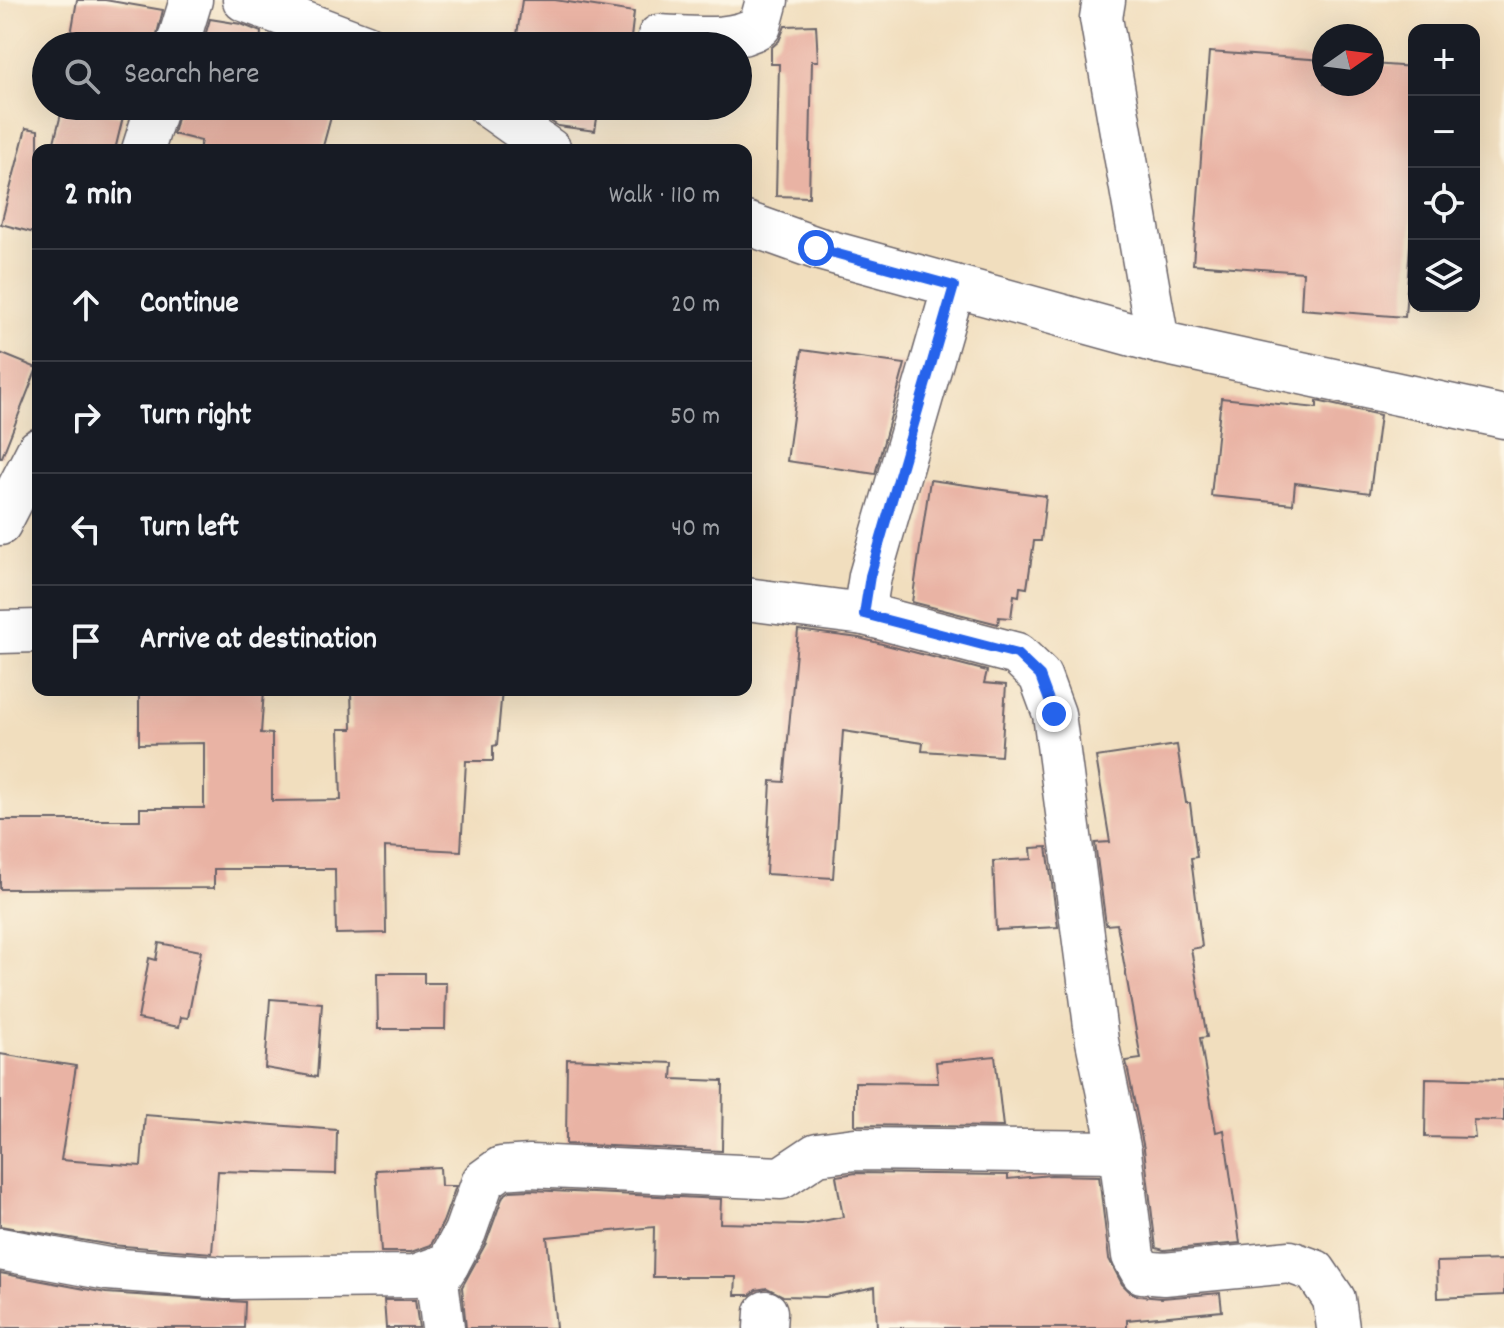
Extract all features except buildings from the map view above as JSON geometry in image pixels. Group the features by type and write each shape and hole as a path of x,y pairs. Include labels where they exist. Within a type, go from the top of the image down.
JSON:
{"street":[{"path":"181,32 191,0"},
{"path":"244,0 329,32"},
{"path":"751,32 760,26 767,0"},
{"path":"1104,0 1101,18 1158,342"},
{"path":"145,144 153,120"},
{"path":"508,120 542,144"},
{"path":"752,225 816,248 1158,342 1504,417"},
{"path":"864,614 870,576 954,286"},
{"path":"0,524 32,462"},
{"path":"752,600 864,614 1017,654 1040,676 1054,714 1097,1041 1120,1152 1133,1256 1142,1272 1164,1274 1290,1262 1315,1271 1334,1299 1338,1328"},
{"path":"0,632 32,631"},
{"path":"443,1328 437,1281 465,1232 483,1181 501,1168 530,1166 781,1178 817,1154 855,1149 1120,1152"},
{"path":"0,1249 108,1269 226,1278 415,1276 448,1264"}],"route":[{"path":"816,248 954,286 870,576 864,614 1017,654 1040,676 1054,714"}]}
